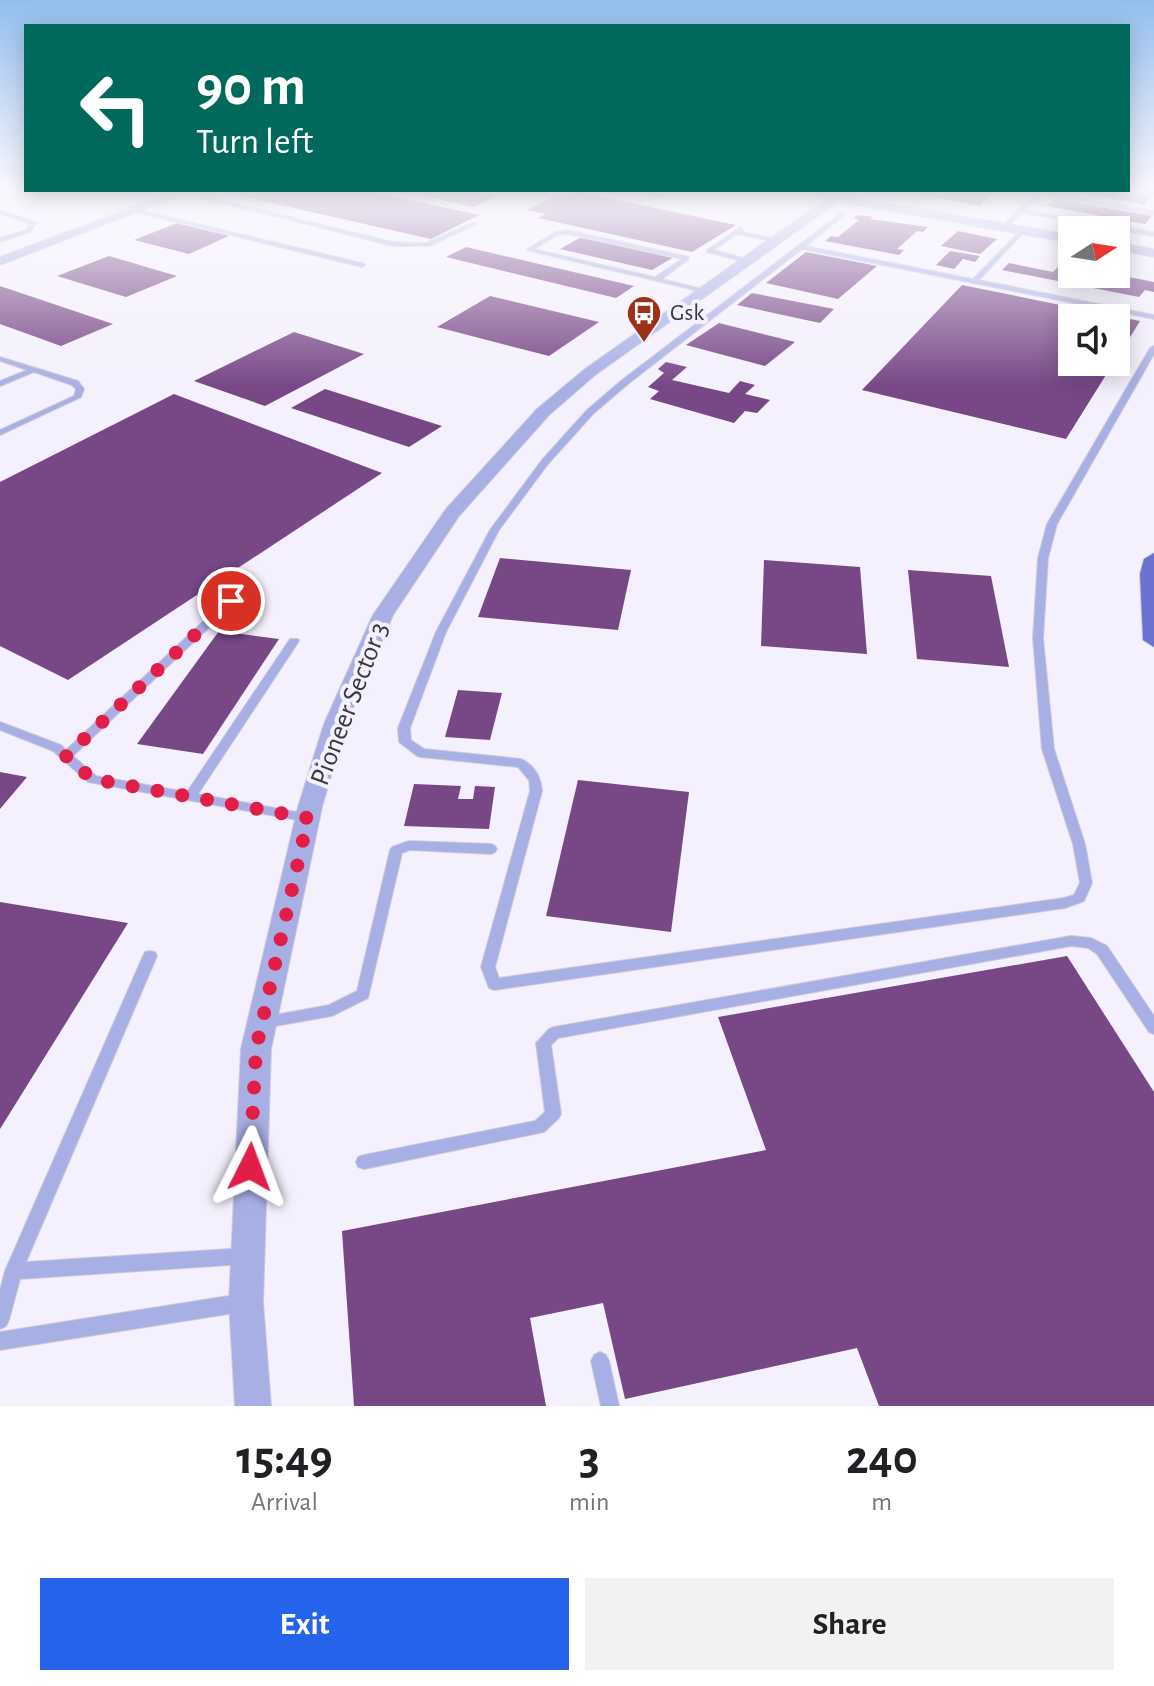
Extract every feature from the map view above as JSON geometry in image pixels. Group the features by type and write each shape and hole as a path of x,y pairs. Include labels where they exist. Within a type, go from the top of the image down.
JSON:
{"main road":[{"path":"1154,559 1154,640"}],"street":[{"name":"Pioneer Sector 3","path":"253,1406 246,1255 256,1049 308,818 335,724 383,615 452,513 543,412 752,256"}],"lane":[{"path":"323,256 362,265"},
{"path":"552,256 703,290"},
{"path":"657,279 687,258 676,256"},
{"path":"727,256 745,260"},
{"path":"791,256 590,412 545,462 495,530 441,632 404,728 405,742 421,753 521,763 535,779 536,791 488,967 494,984 1049,906 1079,898 1086,883 1079,844 1048,749 1038,638 1043,558 1058,512 1154,348"},
{"path":"846,256 1154,317"},
{"path":"975,281 999,256"},
{"path":"0,359 75,383 80,389 77,397 0,433"},
{"path":"0,384 33,370"},
{"path":"66,756 231,601"},
{"path":"191,796 294,641"},
{"path":"0,726 57,748 92,779 308,818"},
{"path":"261,1023 332,1010 363,994 396,850 409,845 491,849"},
{"path":"364,1162 539,1127 553,1114 543,1043 554,1033 1071,941 1091,943 1102,950 1154,1028"},
{"path":"0,1320 14,1271 150,956"},
{"path":"14,1271 246,1255"},
{"path":"0,1341 246,1302"},
{"path":"600,1361 610,1406"}],"building":[{"path":"109,256 177,276 126,297 57,276"},
{"path":"503,256 634,286 616,298 446,257"},
{"path":"589,256 674,257 652,270"},
{"path":"801,256 824,256 877,266 838,299 766,283"},
{"path":"945,256 980,256 975,262 963,259 954,269 936,265"},
{"path":"1009,263 1053,272 1058,267 1058,281 1002,270"},
{"path":"1130,277 1154,282 1154,292 1145,290 1139,297 1093,288 1130,288"},
{"path":"962,285 1058,304 1058,376 1105,376 1066,439 862,390"},
{"path":"0,286 113,324 61,346 0,324"},
{"path":"752,293 834,309 820,323 737,305"},
{"path":"490,296 599,322 549,356 437,327"},
{"path":"1130,319 1140,321 1130,337"},
{"path":"719,323 795,342 765,366 686,345"},
{"path":"294,332 364,354 265,406 194,381"},
{"path":"666,362 687,367 672,380 729,393 740,381 755,385 745,394 770,400 757,413 745,411 734,423 650,399 659,391 648,387 664,373 658,369"},
{"path":"325,389 442,426 409,447 291,408"},
{"path":"174,394 382,473 68,680 0,646 0,482"},
{"path":"500,558 631,570 618,630 478,617"},
{"path":"764,560 860,567 867,654 761,646"},
{"path":"908,570 991,576 1009,667 917,659"},
{"path":"219,631 279,639 203,754 137,744"},
{"path":"458,690 502,693 490,740 445,737"},
{"path":"0,772 27,777 0,809"},
{"path":"578,780 689,792 671,932 546,916"},
{"path":"414,784 461,786 458,799 473,799 475,786 495,787 489,829 404,826"},
{"path":"0,902 128,923 0,1129"},
{"path":"1067,956 1154,1092 1154,1406 879,1406 857,1348 625,1399 603,1303 530,1318 546,1406 354,1406 342,1231 766,1150 718,1017"}],"place":[{"name":"Gsk","path":"644,344"}],"route":[{"path":"231,601 66,756 92,779 308,818 256,1049 250,1167"}]}
